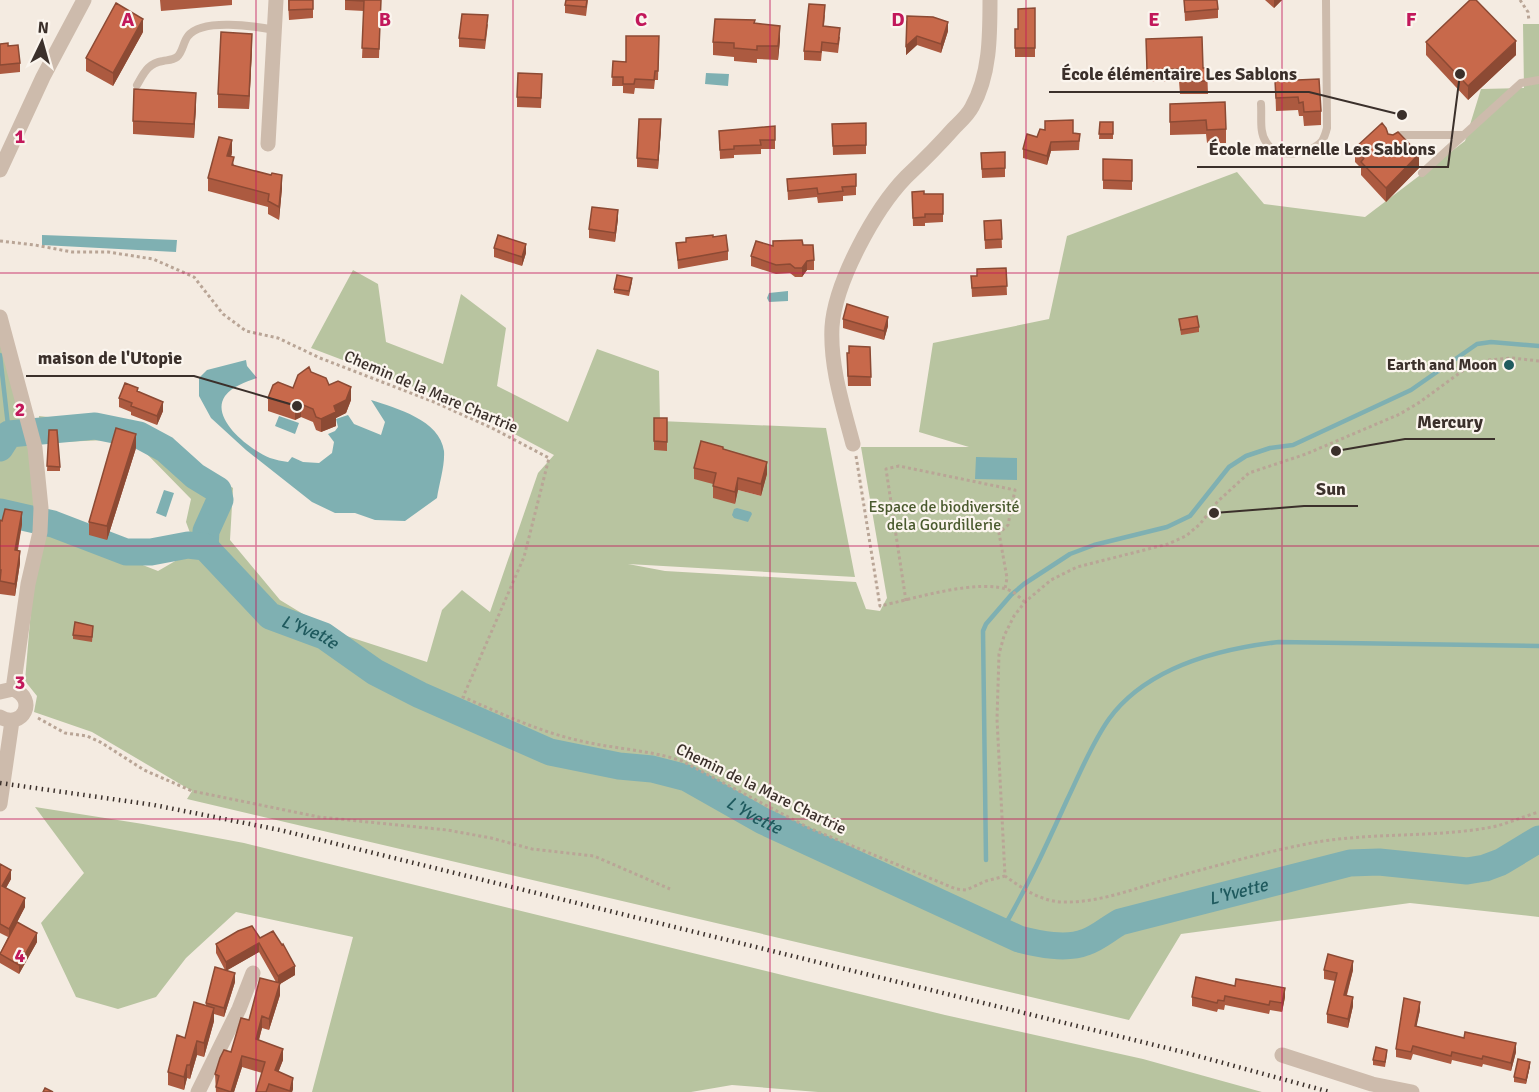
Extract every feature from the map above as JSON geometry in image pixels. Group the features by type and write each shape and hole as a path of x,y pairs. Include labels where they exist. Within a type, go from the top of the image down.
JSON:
{"street":[{"path":"0,170 43,78 84,0"},
{"path":"268,144 276,0"},
{"path":"854,444 840,394 834,361 832,326 838,299 848,270 885,203 904,179 930,155 971,110 981,89 986,66 990,0"},
{"path":"0,317 34,448 41,508 39,532 7,691 22,694 26,703 24,712 11,718 0,804"},
{"path":"198,1092 239,1009 253,973"},
{"path":"1282,1055 1372,1084 1412,1092"}],"lane":[{"path":"1261,104 1262,134 1267,145 1276,153 1286,155 1306,151 1321,142 1328,128 1326,0"},
{"path":"137,85 146,68 156,62 179,56 189,35 200,28 212,25 275,30"},
{"path":"1422,173 1521,83 1539,80"},
{"path":"1392,143 1401,135 1464,135"}],"path":[{"path":"1520,0 1528,12 1529,21"},
{"name":"Chemin de la Mare Chartrie","path":"0,241 72,252 108,252 153,259 194,277 223,314 246,331 278,338 320,358 434,402 492,428 549,458 524,556 463,697 548,733 682,761 809,828 956,889 966,890 1005,876"},
{"path":"1539,360 1512,358 1487,360 1465,369 1400,414 1306,454 1249,473 1218,501 1200,524 1186,536 1168,544 1077,567 1051,580 1025,602 1014,616 1004,636 999,654 997,719 1005,876 1032,893 1060,902 1105,897 1196,872 1323,842 1374,836 1472,831 1508,823 1539,812"},
{"path":"854,444 880,606 974,586 1012,591 1025,602"},
{"path":"906,601 886,470 899,466 1015,490 1008,525 999,533 1007,578 1005,589"},
{"path":"11,718 37,717 65,733 87,736 102,742 144,770 192,791 319,817 447,830 532,849 594,856 670,889"}],"green space":[{"name":"Espace de biodiversité dela Gourdillerie","path":"1523,24 1539,24 1539,917 1410,903 1181,934 1129,1020 187,799 192,791 92,732 34,712 37,696 25,681 38,525 0,516 0,329 28,425 38,524 158,571 196,549 186,522 191,499 141,448 106,440 40,443 39,416 147,428 233,488 230,540 280,600 331,631 427,662 442,610 462,590 490,612 538,473 554,455 456,403 311,348 353,270 378,284 386,342 443,364 461,294 506,328 497,386 568,422 597,349 659,371 660,421 826,428 855,577 628,564 665,571 856,582 866,609 880,611 887,598 861,447 969,447 919,432 933,343 1049,319 1067,236 1237,172 1264,204 1365,217 1465,141 1481,89 1524,88","holes":["767,474 761,496 738,490 735,504 716,485"]},
{"path":"35,807 244,843 945,1015 1143,1059 1262,1092 818,1092 732,1085 691,1092 312,1092 353,937 236,912 186,958 156,997 118,1009 76,997 41,923 84,873"}],"water":[{"path":"706,73 729,74 728,86 705,84"},
{"path":"42,235 177,240 176,252 42,245"},
{"path":"788,291 788,301 769,302 767,298 769,293"},
{"path":"246,360 247,366 257,378 232,390 225,396 222,405 227,424 253,449 270,458 288,462 292,457 303,462 319,463 332,453 334,442 328,434 338,427 336,419 348,415 354,424 381,435 385,422 371,400 404,411 426,423 441,440 444,457 437,498 405,521 375,520 355,513 335,513 312,502 246,450 211,418 199,396 199,378 207,370"},
{"path":"279,416 299,423 295,434 275,426"},
{"path":"976,457 1017,458 1017,480 975,479"},
{"path":"164,490 174,493 166,517 156,513"},
{"path":"734,509 751,512 748,522 734,518 732,515"}],"building":[{"path":"289,0 313,0 313,9 289,10"},
{"path":"345,0 381,0 379,49 362,48 364,1"},
{"path":"566,0 587,0 586,7 565,5"},
{"path":"1184,0 1217,0 1218,9 1185,12"},
{"path":"1470,0 1476,0 1516,41 1468,86 1426,42"},
{"path":"116,3 143,19 113,73 86,58"},
{"path":"809,4 825,5 823,26 840,28 838,44 822,42 821,52 804,51"},
{"path":"1035,8 1035,48 1015,48 1018,9"},
{"path":"462,14 488,15 485,40 459,38"},
{"path":"907,16 933,17 948,22 941,44 917,36 906,46"},
{"path":"715,19 755,20 754,23 780,26 778,46 757,46 757,50 734,48 734,43 713,42"},
{"path":"221,32 252,34 249,96 218,94"},
{"path":"626,36 659,36 658,71 655,71 654,80 635,79 634,84 623,84 623,77 612,77 613,61 626,62"},
{"path":"1202,37 1203,68 1207,68 1208,81 1180,81 1179,69 1147,70 1146,39"},
{"path":"8,43 8,46 18,45 20,63 0,65 0,44"},
{"path":"518,73 542,74 541,98 517,97"},
{"path":"1319,79 1321,111 1304,112 1303,102 1299,103 1298,97 1276,98 1275,81"},
{"path":"134,89 196,93 194,124 133,121"},
{"path":"1225,102 1226,129 1207,130 1206,120 1170,122 1170,104"},
{"path":"639,119 661,119 658,160 637,158"},
{"path":"1073,120 1073,133 1080,134 1079,141 1051,142 1047,156 1023,149 1027,134 1037,137 1040,129 1045,130 1045,121"},
{"path":"1100,122 1113,122 1113,134 1099,134"},
{"path":"866,123 866,145 833,146 832,124"},
{"path":"1382,123 1388,134 1393,135 1398,132 1419,154 1386,188 1361,162 1364,158 1355,148"},
{"path":"775,126 775,140 760,140 761,145 734,146 734,149 720,150 719,131"},
{"path":"219,137 232,140 227,156 234,157 232,165 271,175 272,173 282,175 279,207 268,201 269,194 208,178"},
{"path":"1005,152 1005,168 982,169 981,153"},
{"path":"1103,159 1132,160 1132,181 1103,180"},
{"path":"856,174 856,186 842,187 843,191 818,194 817,188 788,191 787,179"},
{"path":"924,191 924,194 943,194 943,214 925,214 925,217 913,218 912,192"},
{"path":"592,207 618,210 615,233 589,229"},
{"path":"1001,220 1002,239 985,240 984,221"},
{"path":"498,235 526,244 522,257 494,248"},
{"path":"713,235 713,237 726,235 728,251 678,260 676,243 686,242 686,238"},
{"path":"802,240 803,245 813,245 814,260 807,261 802,268 795,268 790,264 776,265 751,256 756,241 773,246 773,241"},
{"path":"1006,268 1007,286 972,288 971,276 977,276 977,269"},
{"path":"617,275 632,278 629,291 614,289"},
{"path":"847,304 888,317 884,331 843,319"},
{"path":"1197,316 1199,327 1181,330 1179,319"},
{"path":"849,346 870,347 871,377 848,376"},
{"path":"309,367 311,372 326,378 329,385 338,381 351,387 346,400 334,406 336,412 321,419 316,417 313,409 301,404 295,406 268,398 273,385 278,382 293,388 298,375"},
{"path":"125,383 163,402 157,416 131,406 132,403 119,398"},
{"path":"654,418 667,418 667,442 654,441"},
{"path":"116,428 136,434 107,526 89,522"},
{"path":"49,430 57,430 60,467 47,466"},
{"path":"701,441 767,462 761,484 738,478 735,492 713,486 716,473 694,468"},
{"path":"5,509 22,512 15,550 20,551 15,584 0,581 0,520 2,521"},
{"path":"75,622 93,626 92,637 73,635"},
{"path":"0,864 11,870 2,886 25,898 9,929 0,924"},
{"path":"17,922 37,933 19,965 0,954"},
{"path":"252,926 260,938 273,931 295,966 278,976 259,943 226,962 216,944"},
{"path":"1328,954 1353,961 1344,995 1353,997 1348,1019 1327,1014 1337,973 1324,970"},
{"path":"215,967 235,973 224,1008 206,1003"},
{"path":"1196,977 1235,986 1236,979 1285,988 1282,1003 1270,1001 1269,1005 1225,996 1224,1001 1218,1000 1217,1003 1192,997"},
{"path":"260,978 280,983 269,1019 262,1016 256,1039 283,1049 275,1070 293,1078 290,1091 269,1084 266,1092 256,1092 265,1062 242,1056 231,1092 216,1087 219,1076 215,1074 224,1050 231,1052 241,1018 249,1020"},
{"path":"1404,998 1420,1002 1415,1026 1464,1038 1465,1032 1516,1043 1511,1063 1452,1052 1451,1056 1413,1046 1411,1052 1396,1049"},
{"path":"194,1002 214,1008 204,1043 197,1041 184,1077 168,1072 177,1035 185,1038"},
{"path":"1376,1047 1387,1050 1385,1062 1373,1060"},
{"path":"1518,1059 1530,1062 1526,1080 1514,1077"}],"waterway":[{"path":"986,860 983,631 986,624 1011,595 1070,554 1094,545 1167,527 1190,516 1229,467 1246,456 1270,448 1293,445 1411,390 1477,344 1491,342 1539,346"},
{"path":"0,355 9,434"},
{"path":"0,448 9,434 95,426 139,435 165,449 195,476 218,490 220,500 206,531 205,547"},
{"name":"L'Yvette","path":"0,512 53,524 126,552 151,552 188,545 205,547 270,616 324,636 375,672 420,695 550,752 619,766 652,769 687,778 763,821 1019,939 1035,943 1070,946 1086,942 1120,922 1350,863 1379,862 1467,871 1485,868 1501,862 1539,839"},
{"path":"1002,930 1103,728 1125,701 1143,686 1163,674 1208,656 1279,642 1539,646"}],"railway":[{"path":"0,783 154,805 280,830 1183,1052 1330,1092"}],"place":[{"name":"École maternelle Les Sablons","path":"1460,74"},
{"name":"École élémentaire Les Sablons","path":"1402,115"},
{"name":"Earth and Moon","path":"1509,365"},
{"name":"maison de l'Utopie","path":"297,406"},
{"name":"Mercury","path":"1336,451"},
{"name":"Sun","path":"1214,513"}]}
